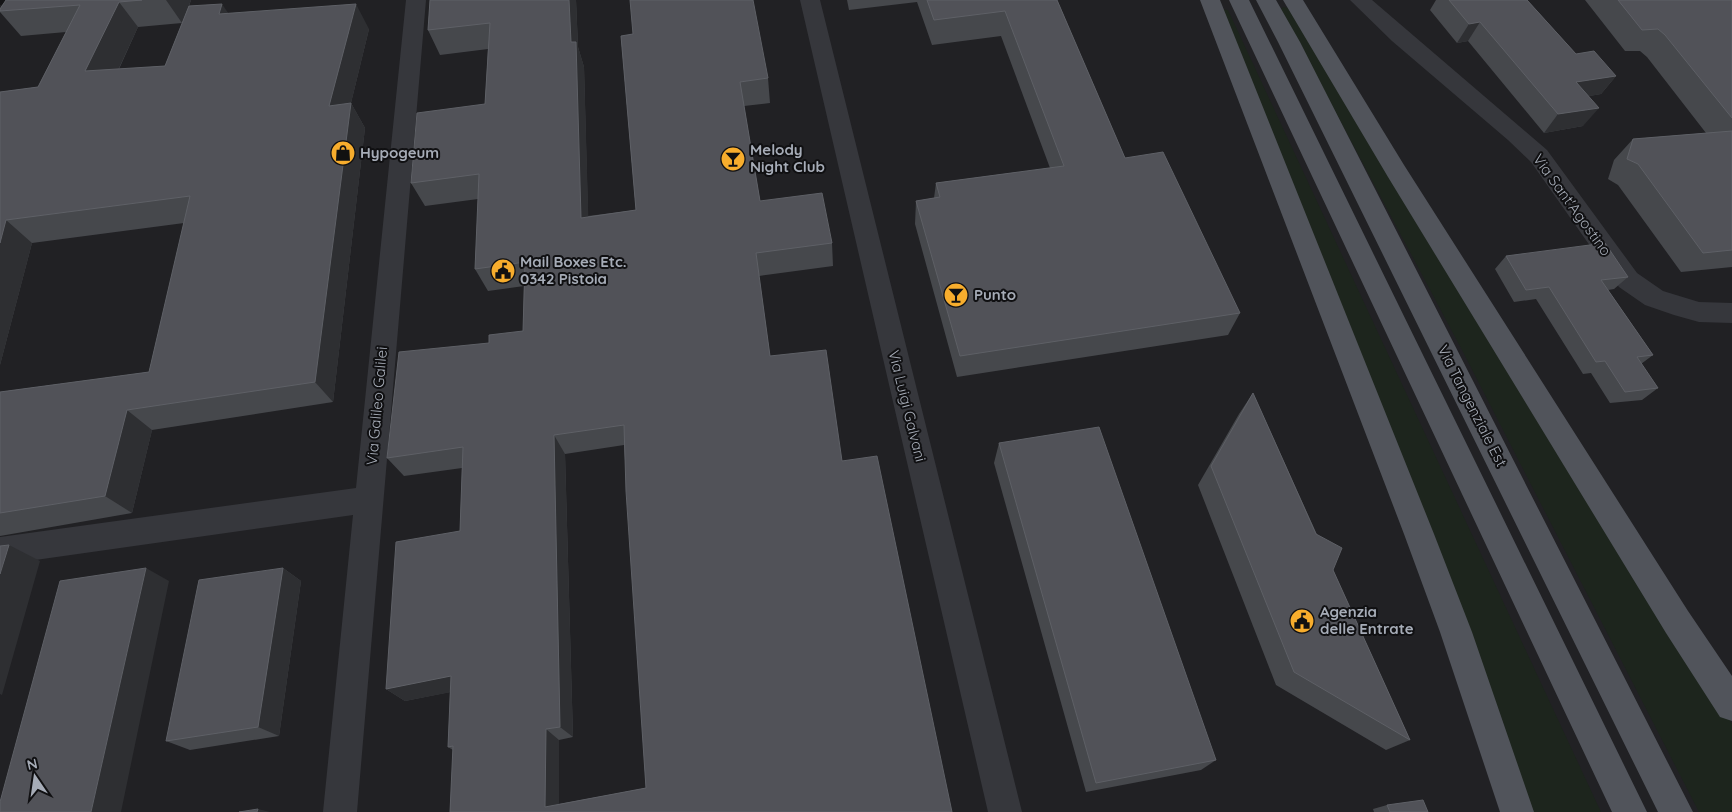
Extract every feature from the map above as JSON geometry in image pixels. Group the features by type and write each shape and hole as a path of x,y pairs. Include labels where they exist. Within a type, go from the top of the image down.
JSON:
{"main road":[{"path":"1210,0 1419,534 1456,632 1517,812"},
{"path":"1239,0 1630,812"},
{"name":"Via Tangenziale Est","path":"1266,0 1289,42 1676,812"},
{"path":"1293,0 1406,187 1667,605 1732,705"}],"street":[{"name":"Via Galileo Galilei","path":"340,812 416,0"},
{"name":"Via Luigi Galvani","path":"810,0 1005,812"},
{"name":"Via Sant'Agostino","path":"1360,0 1539,156 1628,280 1654,298 1674,305 1699,312 1732,313"},
{"path":"0,551 368,500"}],"shaded area":[{"path":"57,0 1732,0 1732,812 0,812 0,5"},
{"path":"1283,7 1288,8 1670,630 1732,724 1732,812 1699,812 1463,352 1281,9"},
{"path":"1222,9 1228,10 1601,812 1531,812 1504,725 1451,582"}],"building":[{"path":"6,0 142,0 119,2 85,71 165,66 189,6 222,4 219,14 356,4 329,106 351,103 315,382 127,410 105,496 0,513 0,392 149,372 190,196 6,220 0,243 0,92 38,87 80,5 0,11"},
{"path":"430,0 569,0 571,42 576,42 581,218 636,210 621,36 633,34 630,0 753,0 768,78 740,82 760,201 822,193 832,243 756,253 770,356 826,350 842,461 877,456 952,812 450,812 453,746 448,747 451,676 386,689 396,542 460,531 463,447 387,458 399,352 489,343 489,335 523,331 525,262 475,269 479,174 411,183 417,113 485,104 490,23 428,30","holes":["624,425 626,491 646,788 545,807 546,729 560,727 554,435"]},
{"path":"927,0 1057,0 1125,158 1163,152 1240,313 960,356 916,201 940,197 936,183 1064,166 1005,11 934,20"},
{"path":"1449,0 1527,0 1576,54 1594,51 1616,76 1576,82 1599,108 1558,114 1480,22 1469,24"},
{"path":"1618,0 1732,0 1732,118 1665,35 1658,29 1642,30"},
{"path":"1732,131 1732,250 1703,253 1638,164 1627,159 1633,139"},
{"path":"1605,243 1628,277 1601,280 1653,355 1637,357 1658,388 1625,392 1605,361 1596,362 1549,287 1526,290 1506,256"},
{"path":"1253,393 1316,534 1342,548 1333,570 1410,740 1294,672 1211,466"},
{"path":"1099,427 1216,760 1096,783 999,443"},
{"path":"9,545 0,574 0,546"},
{"path":"146,568 91,812 0,812 0,802 60,581"},
{"path":"283,568 258,727 166,741 199,580"},
{"path":"1423,800 1428,812 1390,812 1387,805"},
{"path":"258,809 257,812 239,812"}],"place":[{"name":"Hypogeum","path":"343,153"},
{"name":"Melody Night Club","path":"733,159"},
{"name":"Mail Boxes Etc. 0342 Pistoia","path":"503,271"},
{"name":"Punto","path":"956,295"},
{"name":"Agenzia delle Entrate","path":"1302,621"}]}
